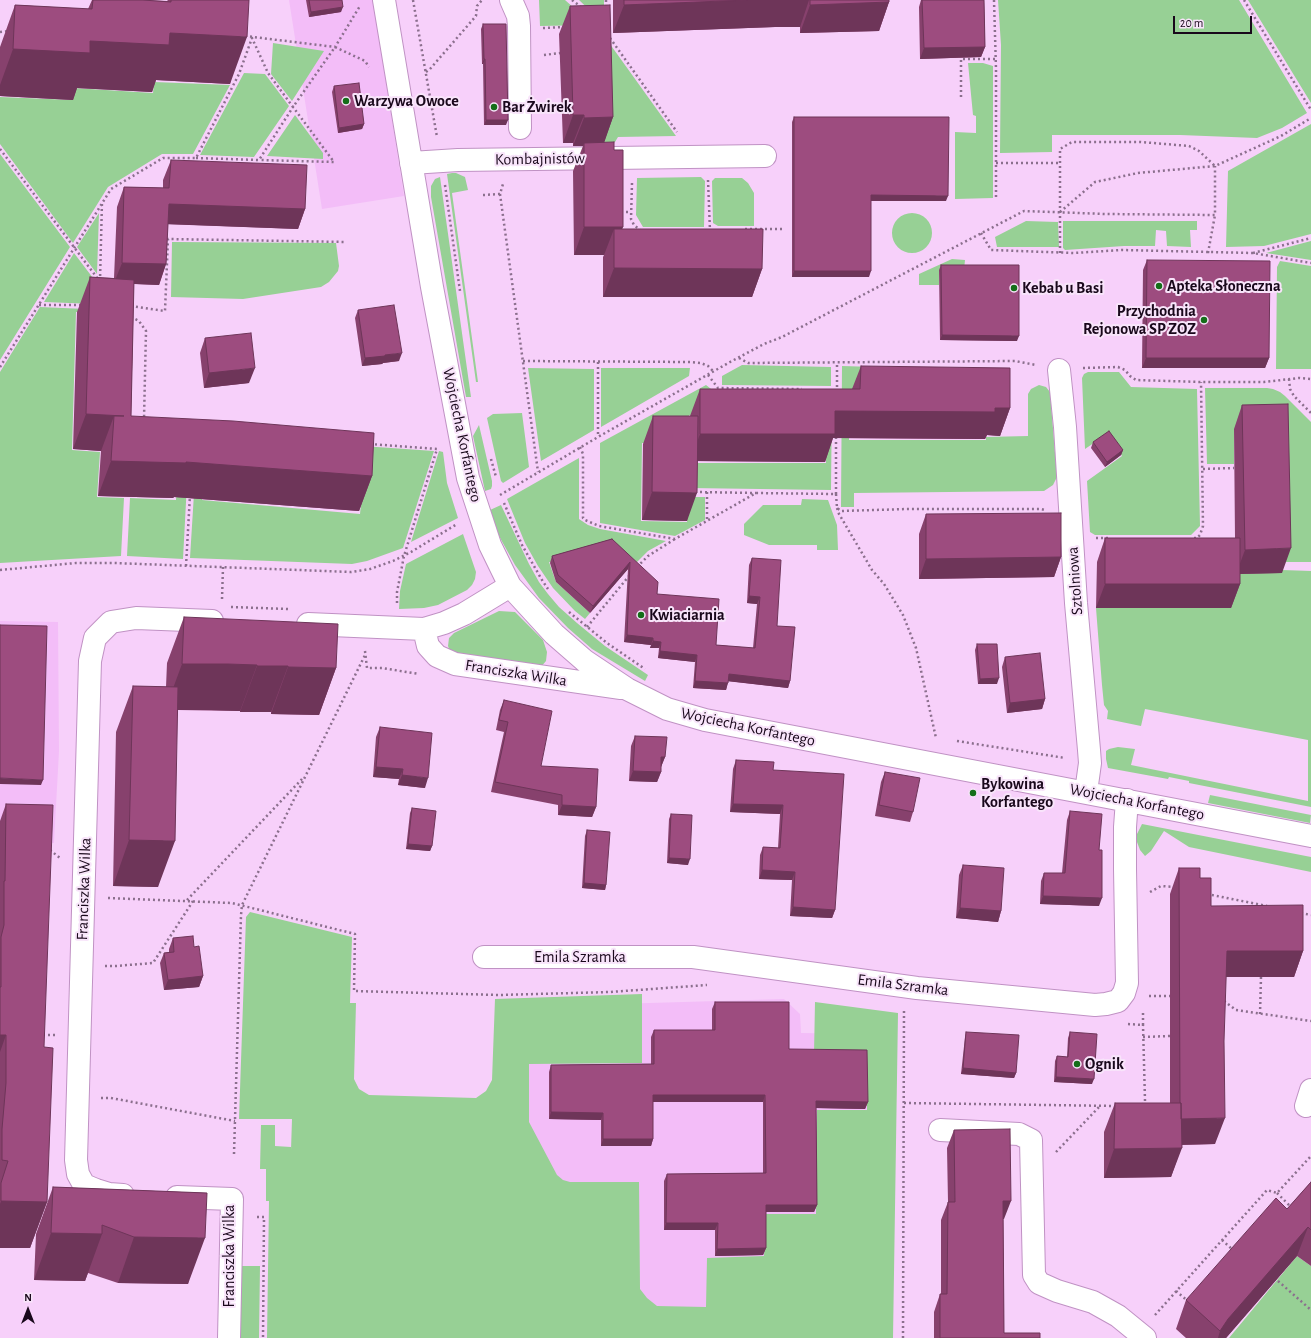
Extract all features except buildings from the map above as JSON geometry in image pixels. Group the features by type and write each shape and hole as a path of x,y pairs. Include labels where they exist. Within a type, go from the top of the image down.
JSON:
{"street":[{"name":"Wojciecha Korfantego","path":"384,0 432,287 468,478 490,545 510,586 554,634 585,661 627,689 667,708 705,720 1311,836"},
{"path":"511,0 518,16 519,26 520,128"},
{"name":"Kombajnistów","path":"412,163 441,161 765,156"},
{"name":"Sztolniowa","path":"1059,370 1065,428 1076,597 1090,763 1086,792"},
{"path":"286,623 424,629 444,623 464,614 510,586"},
{"name":"Franciszka Wilka","path":"229,1338 232,1199 109,1194 84,1185 78,1174 76,1160 90,661 95,638 111,622 136,618 231,621"},
{"name":"Franciszka Wilka","path":"424,629 428,646 437,656 455,664 627,689"},
{"name":"Emila Szramka","path":"484,957 693,957 917,988 1095,1005 1106,1004 1118,1001 1124,993 1126,983 1126,800"},
{"path":"940,1130 1019,1134 1031,1140 1034,1275 1039,1283 1057,1291 1093,1302 1118,1316 1147,1329"}],"path":[{"path":"259,160 293,107 335,47 363,0"},
{"path":"413,0 441,161 460,296"},
{"path":"426,72 476,16 477,6 482,0"},
{"path":"572,0 584,10"},
{"path":"606,0 606,14"},
{"path":"994,0 996,58 996,198"},
{"path":"1244,0 1311,110"},
{"path":"537,28 564,27"},
{"path":"0,32 15,31"},
{"path":"608,35 686,145 698,157 710,237"},
{"path":"240,36 335,47 365,61 374,73"},
{"path":"0,367 102,201 111,189 163,158 334,162 268,73 252,38"},
{"path":"196,158 239,74 252,38"},
{"path":"547,55 560,53"},
{"path":"961,97 961,59 996,58"},
{"path":"546,109 561,108"},
{"path":"1060,212 1095,182 1138,173 1215,166 1281,136 1311,118"},
{"path":"1060,253 1060,149 1072,142 1141,142 1189,146 1199,151 1215,166 1214,215 1208,253"},
{"path":"0,149 100,281"},
{"path":"996,163 1060,163"},
{"path":"632,182 631,219 634,225 640,230 647,231"},
{"path":"500,194 538,472"},
{"path":"100,288 102,201"},
{"path":"501,495 580,447 764,344 782,337 981,232 1024,211 1106,214 1214,215"},
{"path":"619,212 631,212"},
{"path":"738,230 782,229"},
{"path":"634,236 640,230"},
{"path":"710,230 717,230"},
{"path":"981,232 992,250 1074,254 1122,250 1253,253 1311,263"},
{"path":"1253,253 1311,238"},
{"path":"127,306 165,311 168,239 346,242"},
{"path":"39,305 86,305"},
{"path":"130,316 139,321 146,331 144,420"},
{"path":"739,358 748,363 1015,362 1059,370"},
{"path":"523,361 696,362 708,366 714,372"},
{"path":"598,362 598,437"},
{"path":"947,362 947,368"},
{"path":"837,363 837,397"},
{"path":"1118,367 1125,370 1136,380 1264,382 1311,378"},
{"path":"708,375 718,388 718,395"},
{"path":"1289,379 1290,389 1294,396 1311,413"},
{"path":"1189,539 1197,538 1200,535 1203,526 1201,382"},
{"path":"718,388 808,389"},
{"path":"786,389 786,396"},
{"path":"830,389 837,389"},
{"path":"836,434 837,508 839,514 872,570 884,584 904,615 916,648 936,738"},
{"path":"364,443 442,450"},
{"path":"580,447 583,454 583,518 585,520 600,526 675,539"},
{"path":"396,606 404,556 437,449"},
{"path":"490,452 496,480"},
{"path":"1203,469 1234,468"},
{"path":"499,488 522,545 542,580 551,592"},
{"path":"186,566 190,489"},
{"path":"694,492 836,494"},
{"path":"707,492 707,521"},
{"path":"587,627 640,563 655,551 756,493"},
{"path":"837,508 841,511 908,509 1040,509 1048,511"},
{"path":"0,570 76,563 114,563 351,572 370,569 404,556 463,520"},
{"path":"1094,538 1110,538"},
{"path":"1193,538 1193,544"},
{"path":"568,610 607,643 646,669"},
{"path":"364,646 367,668 382,668 419,674"},
{"path":"234,1154 240,923 242,905 366,652"},
{"path":"929,737 943,739"},
{"path":"951,740 1090,763"},
{"path":"186,900 305,776"},
{"path":"46,848 66,861"},
{"path":"102,897 232,903 355,934 354,991 499,995"},
{"path":"82,965 116,966 153,962 193,900"},
{"path":"1256,904 1256,910"},
{"path":"1260,1014 1261,977"},
{"path":"1143,996 1172,996"},
{"path":"1222,999 1236,1010 1311,1021"},
{"path":"903,1338 904,1008"},
{"path":"1139,1106 1143,1105 1145,1101 1143,1025"},
{"path":"37,1035 60,1035"},
{"path":"1143,1037 1170,1036"},
{"path":"78,1098 111,1098 235,1121"},
{"path":"1145,1101 1151,1104"},
{"path":"904,1103 1124,1106"},
{"path":"1052,1157 1100,1106"},
{"path":"1277,1193 1311,1156"},
{"path":"1147,1329 1176,1291 1267,1190 1277,1193 1293,1208"},
{"path":"231,1217 264,1217 263,1338"},
{"path":"1222,1240 1236,1252"},
{"path":"1278,1281 1311,1310"},
{"path":"1176,1291 1190,1303"}],"shaded area":[{"path":"289,0 373,0 404,196 322,209"},
{"path":"0,621 58,622 59,751 54,843 0,841"},
{"path":"784,999 800,1014 801,1033 864,1034 881,1338 637,1338 523,1124 515,1007"}],"green space":[{"path":"539,0 565,0 593,25 540,26"},
{"path":"579,0 604,0 604,24"},
{"path":"998,0 1239,0 1307,113 1282,128 1257,138 1180,135 1052,135 1052,152 1000,153 1001,45"},
{"path":"1248,0 1311,0 1311,103"},
{"path":"602,33 676,136 618,137 615,142 604,142"},
{"path":"273,43 324,51 292,101 271,74"},
{"path":"968,63 983,63 993,66 993,198 955,199 955,132 976,133 976,116 973,115"},
{"path":"244,73 265,74 289,106 254,157 200,155"},
{"path":"154,82 230,85 193,154 162,154 108,187 73,243 0,144 0,97 73,100 74,88 153,93"},
{"path":"295,115 323,153 323,159 267,156"},
{"path":"1311,124 1311,234 1264,246 1226,247 1228,171"},
{"path":"0,154 70,247 0,360"},
{"path":"452,173 465,177 468,190 452,193 478,382 476,382 447,174"},
{"path":"440,177 471,397 466,397 431,197 431,186 435,179"},
{"path":"701,177 705,181 704,227 643,227 636,215 637,178"},
{"path":"715,178 742,178 748,183 754,193 754,226 718,226 713,223 712,181"},
{"path":"99,213 97,274 77,247"},
{"path":"916,213 923,216 929,222 932,233 931,241 923,250 916,253 908,253 901,250 893,241 892,229 895,222 904,214"},
{"path":"1026,221 1058,222 1059,247 997,247 995,237"},
{"path":"1063,221 1197,221 1197,230 1190,230 1191,247 1167,246 1166,231 1156,230 1155,246 1124,246 1065,250 1063,248"},
{"path":"1311,241 1311,260 1266,253"},
{"path":"172,242 336,243 339,266 338,271 329,282 321,287 243,299 171,297"},
{"path":"74,253 96,282 94,304 44,302"},
{"path":"952,259 965,260 964,270 939,270 939,285 919,285 919,274"},
{"path":"1280,261 1311,266 1311,369 1276,369 1277,267"},
{"path":"40,307 86,309 86,312 76,312 72,450 100,452 97,497 124,498 121,556 0,563 0,372"},
{"path":"742,365 831,367 831,386 722,385 722,376"},
{"path":"842,366 875,367 849,393 849,440 986,440 986,437 1028,436 1028,394 1031,389 1039,385 1046,387 1050,392 1057,477 1053,485 1044,491 854,493 854,507 841,507"},
{"path":"528,368 594,369 594,430 541,461"},
{"path":"601,368 690,368 689,376 601,427"},
{"path":"1088,372 1119,372 1131,387 1197,389 1200,526 1191,535 1095,535 1090,532 1087,481 1122,456 1107,434 1085,449 1082,378 1084,374"},
{"path":"706,385 715,392 713,415 689,415 689,444 642,443 641,521 687,522 688,497 705,497 705,520 675,536 600,523 600,443"},
{"path":"1205,388 1273,389 1285,396 1311,422 1311,562 1282,562 1234,429 1234,464 1207,464"},
{"path":"832,392 831,490 689,488 689,463 826,463 826,416"},
{"path":"522,413 529,467 503,483 501,481 487,418 493,414"},
{"path":"479,425 492,481 491,489 485,491 473,436"},
{"path":"197,445 206,454 202,500 360,514 365,465 348,445 434,451 403,548 367,561 352,564 190,558"},
{"path":"439,451 443,452 447,483 458,518 411,542"},
{"path":"579,458 579,519 588,525 600,529 666,541 648,551 632,567 549,562 556,582 590,613 585,619 575,611 553,588 538,566 525,543 507,499"},
{"path":"178,464 188,464 183,559 127,556 130,498 176,500"},
{"path":"802,499 828,500 837,525 838,550 817,550 817,545 769,545 744,535 744,524 763,505 801,505"},
{"path":"501,505 529,564 548,594 559,607 605,646 648,675 645,681 592,649 568,628 539,598 515,565 499,536 490,510"},
{"path":"463,534 476,572 472,585 467,590 438,605 424,608 399,609 400,591 406,564"},
{"path":"1282,570 1311,571 1311,807 1189,783 1189,781 1169,777 1168,779 1108,768 1106,751 1118,747 1135,749 1131,765 1308,801 1308,740 1145,709 1141,726 1107,719 1108,711 1104,705 1096,608 1231,608 1232,574"},
{"path":"499,611 515,612 543,640 547,652 546,661 540,668 451,654 448,646 449,638 454,633"},
{"path":"1210,795 1311,815 1310,823 1208,803"},
{"path":"1142,824 1311,857 1311,872 1189,847 1164,831 1151,851 1145,856 1140,850 1136,836"},
{"path":"250,912 352,937 350,1003 356,1003 354,1079 359,1089 369,1095 476,1098 486,1091 492,1080 495,999 642,994 642,1063 529,1064 529,1122 557,1175 563,1180 570,1182 639,1182 640,1289 647,1298 657,1306 706,1307 707,1258 764,1256 766,1214 816,1214 817,1110 867,1110 867,1056 814,1054 815,1002 898,1013 893,1338 267,1338 269,1201 266,1201 266,1169 260,1169 261,1125 275,1125 275,1146 291,1147 291,1150 292,1119 239,1119 246,917"},
{"path":"1297,1256 1311,1266 1311,1338 1229,1338"},
{"path":"241,1266 260,1266 259,1338 241,1338"}],"place":[{"name":"Warzywa Owoce","path":"346,101"},
{"name":"Bar Żwirek","path":"494,107"},
{"name":"Apteka Słoneczna","path":"1159,286"},
{"name":"Kebab u Basi","path":"1014,288"},
{"name":"Przychodnia Rejonowa SP ZOZ","path":"1204,320"},
{"name":"Kwiaciarnia","path":"641,615"},
{"name":"Bykowina Korfantego","path":"973,793"},
{"name":"Ognik","path":"1077,1064"}]}
